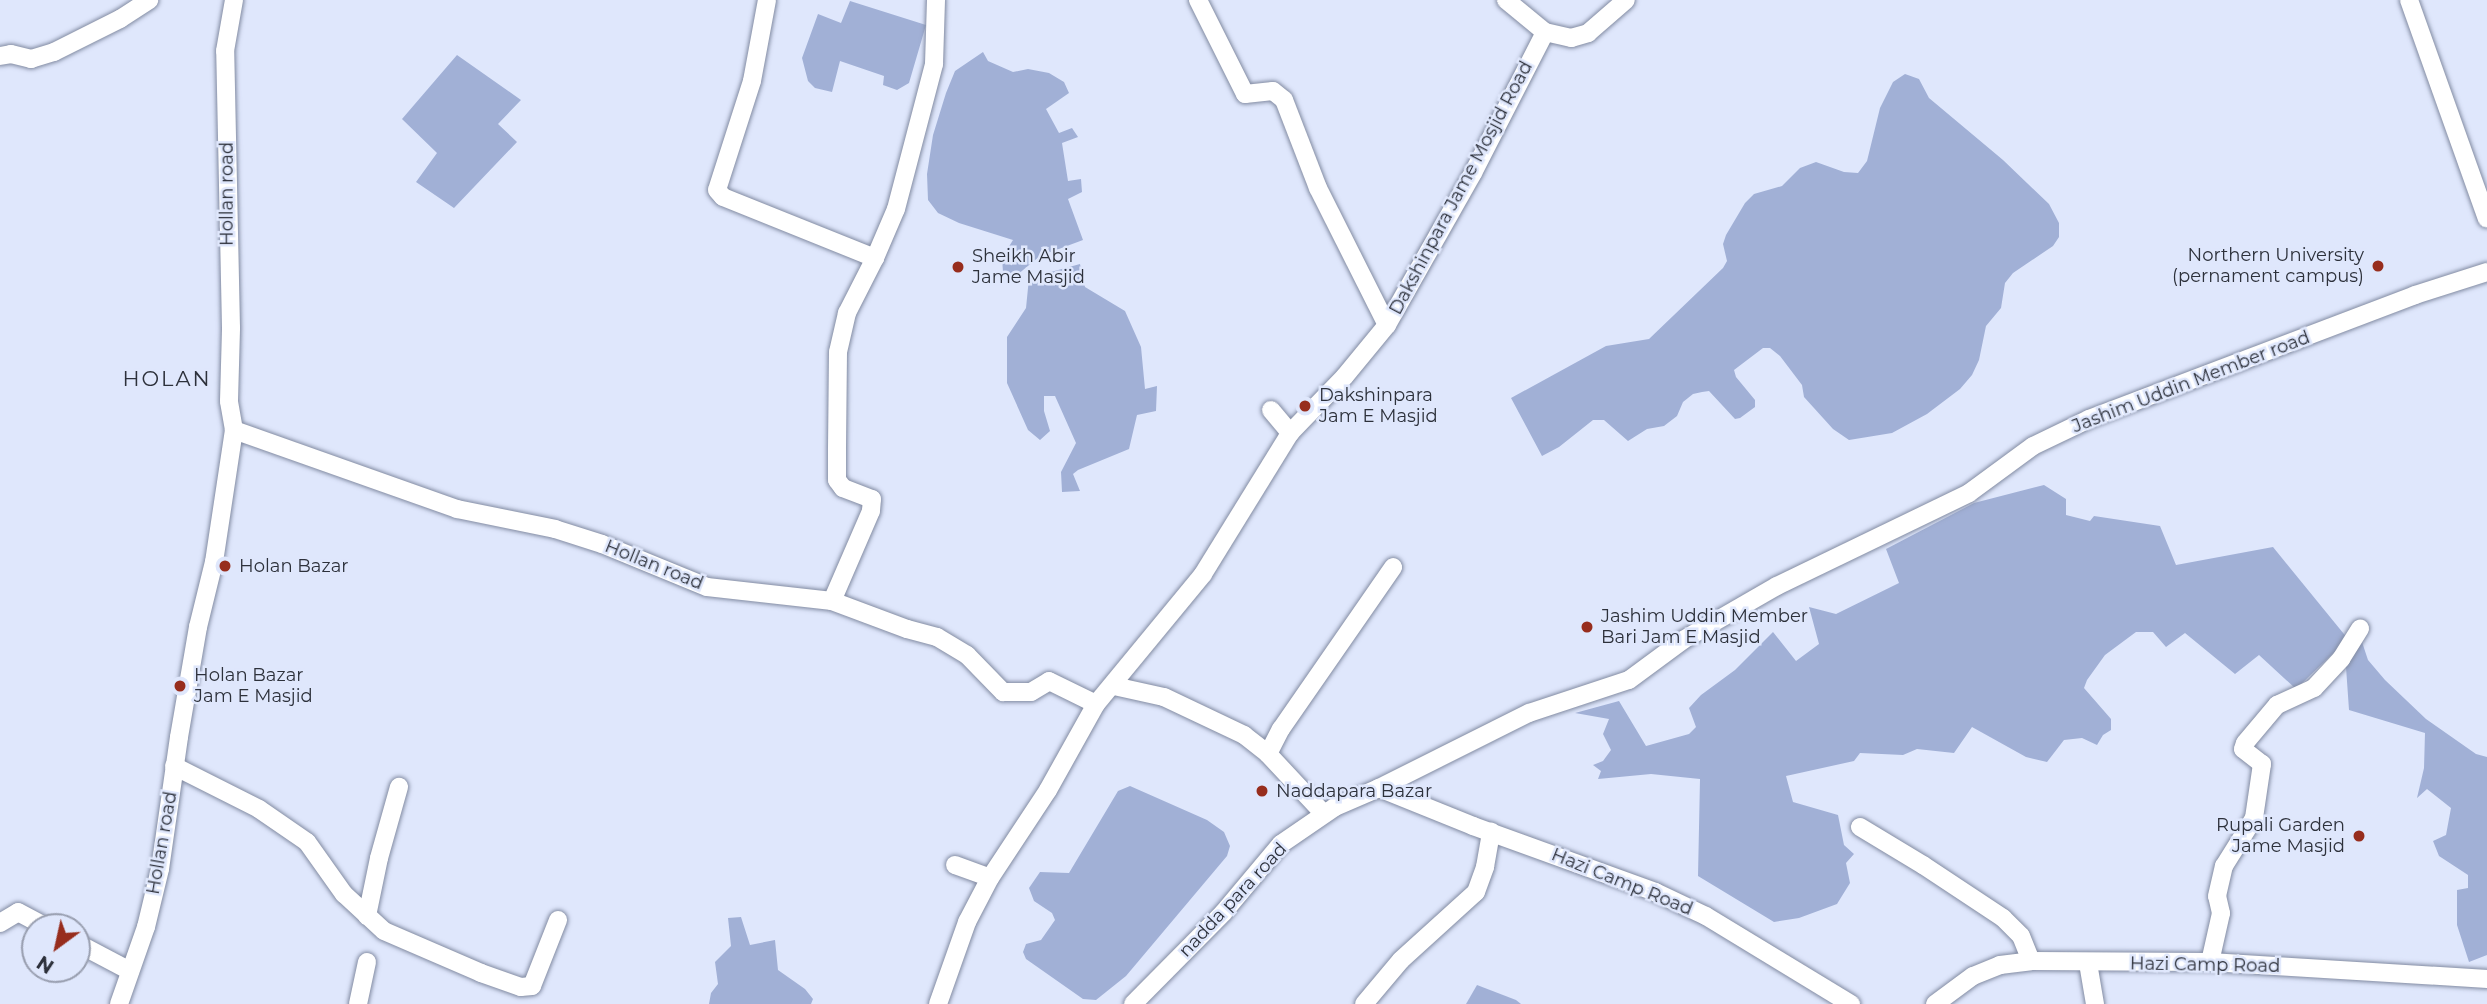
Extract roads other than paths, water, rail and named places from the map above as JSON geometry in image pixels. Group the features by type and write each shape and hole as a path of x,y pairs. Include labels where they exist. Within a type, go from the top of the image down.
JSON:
{"street":[{"path":"0,56 11,54 31,60 54,52 120,19 149,0"},
{"name":"Hollan road","path":"119,1004 146,927 160,869 174,766 198,627 221,524 234,430 229,401 231,328 225,51 234,0"},
{"path":"767,0 752,81 716,183 717,190 723,197 875,258"},
{"path":"832,601 871,511 872,499 843,488 837,480 838,352 847,313 896,209 934,64 936,0"},
{"path":"1198,0 1245,94 1273,91 1284,100 1318,188 1387,326"},
{"path":"1506,0 1545,32 1571,38 1588,33 1626,0"},
{"path":"2409,0 2487,219"},
{"name":"Dakshinpara Jame Mosjid Road","path":"938,1004 967,922 990,878 1048,790 1096,704 1203,574 1290,433 1345,376 1387,326 1473,173 1545,32"},
{"name":"Jashim Uddin Member road","path":"1379,788 1529,713 1629,680 1684,640 1777,586 1969,493 2032,446 2089,419 2415,295 2487,272"},
{"path":"1271,410 1290,433"},
{"name":"Hollan road","path":"234,430 457,509 555,529 602,544 707,587 832,601 937,637 967,655 1003,692 1031,692 1049,681 1096,704"},
{"path":"1268,754 1282,729 1393,568"},
{"path":"2210,962 2221,913 2217,896 2224,866 2254,818 2262,764 2243,749 2245,743 2277,705 2314,688 2342,659 2360,628"},
{"path":"1114,685 1164,697 1244,735 1268,754 1324,814"},
{"path":"174,766 259,809 307,842 344,894 384,931 521,987 532,986 558,920"},
{"path":"367,916 399,787"},
{"name":"nadda para road","path":"1133,1004 1223,913 1281,844 1324,814 1379,788"},
{"name":"Hazi Camp Road","path":"1379,788 1655,892 1706,916 1846,1003"},
{"path":"1860,827 2003,918 2021,936 2031,961"},
{"path":"1364,1004 1401,960 1476,892 1485,867 1491,832"},
{"path":"956,865 990,878"},
{"path":"0,923 18,912 21,914"},
{"path":"91,950 130,971"},
{"name":"Hazi Camp Road","path":"1934,1004 1973,976 2000,965 2031,961 2088,964 2210,962 2487,979"},
{"path":"358,1004 367,962"},
{"path":"2088,964 2095,1004"}],"water":[{"path":"850,1 926,25 909,83 897,90 883,85 884,76 840,61 832,92 815,88 808,81 802,58 818,14 841,23"},
{"path":"983,52 988,61 1013,72 1028,69 1049,73 1064,82 1069,93 1046,109 1059,133 1072,128 1078,137 1062,143 1068,181 1081,179 1082,192 1068,199 1083,240 1040,256 1017,275 1003,272 1002,258 1013,240 959,223 938,213 928,200 927,174 933,135 946,93 955,71"},
{"path":"457,55 521,100 498,124 517,142 454,208 416,182 437,153 402,119"},
{"path":"1905,74 1919,79 1929,98 2003,160 2049,204 2059,223 2059,237 2053,246 2013,273 2005,283 2001,308 1986,326 1979,360 1972,375 1960,389 1927,414 1892,433 1849,440 1833,429 1804,397 1802,385 1780,356 1770,348 1763,348 1734,370 1736,377 1755,400 1755,407 1740,418 1735,419 1709,391 1702,392 1693,394 1683,402 1677,416 1664,426 1647,429 1628,441 1604,420 1593,420 1559,447 1542,456 1511,398 1606,346 1649,339 1723,268 1727,261 1723,244 1726,235 1745,203 1754,194 1782,186 1800,168 1816,162 1844,172 1858,173 1867,161 1880,108 1893,82"},
{"path":"1080,264 1085,287 1125,311 1141,347 1145,389 1157,386 1156,411 1137,415 1129,449 1078,470 1073,474 1080,491 1062,492 1061,472 1076,443 1055,396 1044,396 1044,411 1050,431 1040,440 1028,430 1007,383 1007,337 1026,308 1029,278"},
{"path":"2044,485 2066,499 2066,515 2090,521 2094,516 2160,526 2176,565 2273,547 2348,639 2296,689 2259,655 2235,674 2185,633 2166,647 2153,632 2136,632 2105,655 2084,688 2111,719 2111,730 2103,735 2097,745 2082,738 2064,740 2047,762 2026,757 1972,727 1954,753 1917,749 1903,755 1860,753 1854,761 1786,776 1793,802 1838,815 1844,845 1854,854 1846,863 1850,883 1837,904 1799,918 1774,922 1698,876 1700,779 1651,774 1598,779 1601,771 1593,765 1603,761 1611,750 1603,734 1609,719 1575,713 1619,701 1646,746 1689,734 1696,727 1689,708 1701,695 1735,670 1773,632 1796,661 1819,644 1809,607 1836,614 1899,583 1886,549 1974,503"},
{"path":"2361,639 2368,660 2426,719 2476,754 2487,757 2487,955 2469,962 2457,925 2457,890 2468,888 2468,875 2439,856 2433,841 2446,835 2451,808 2427,789 2417,798 2424,768 2425,733 2349,710 2346,667"},
{"path":"1130,786 1207,820 1224,832 1230,846 1227,856 1126,976 1096,1000 1083,999 1026,959 1023,952 1026,944 1041,940 1055,920 1052,913 1034,901 1029,888 1040,872 1069,873 1118,791"},
{"path":"741,917 750,945 775,940 778,970 805,989 813,999 811,1004 709,1004 711,993 718,984 715,962 731,946 728,918"},
{"path":"1477,985 1516,1000 1521,1004 1466,1004"}],"place":[{"name":"Northern University (pernament campus)","path":"2378,266"},
{"name":"Sheikh Abir Jame Masjid","path":"958,267"},
{"name":"Dakshinpara Jam E Masjid","path":"1305,406"},
{"name":"Holan Bazar","path":"225,566"},
{"name":"Jashim Uddin Member Bari Jam E Masjid","path":"1587,627"},
{"name":"Holan Bazar Jam E Masjid","path":"180,686"},
{"name":"Naddapara Bazar","path":"1262,791"},
{"name":"Rupali Garden Jame Masjid","path":"2359,836"}],"district":[{"name":"HOLAN","path":"167,379"}]}
